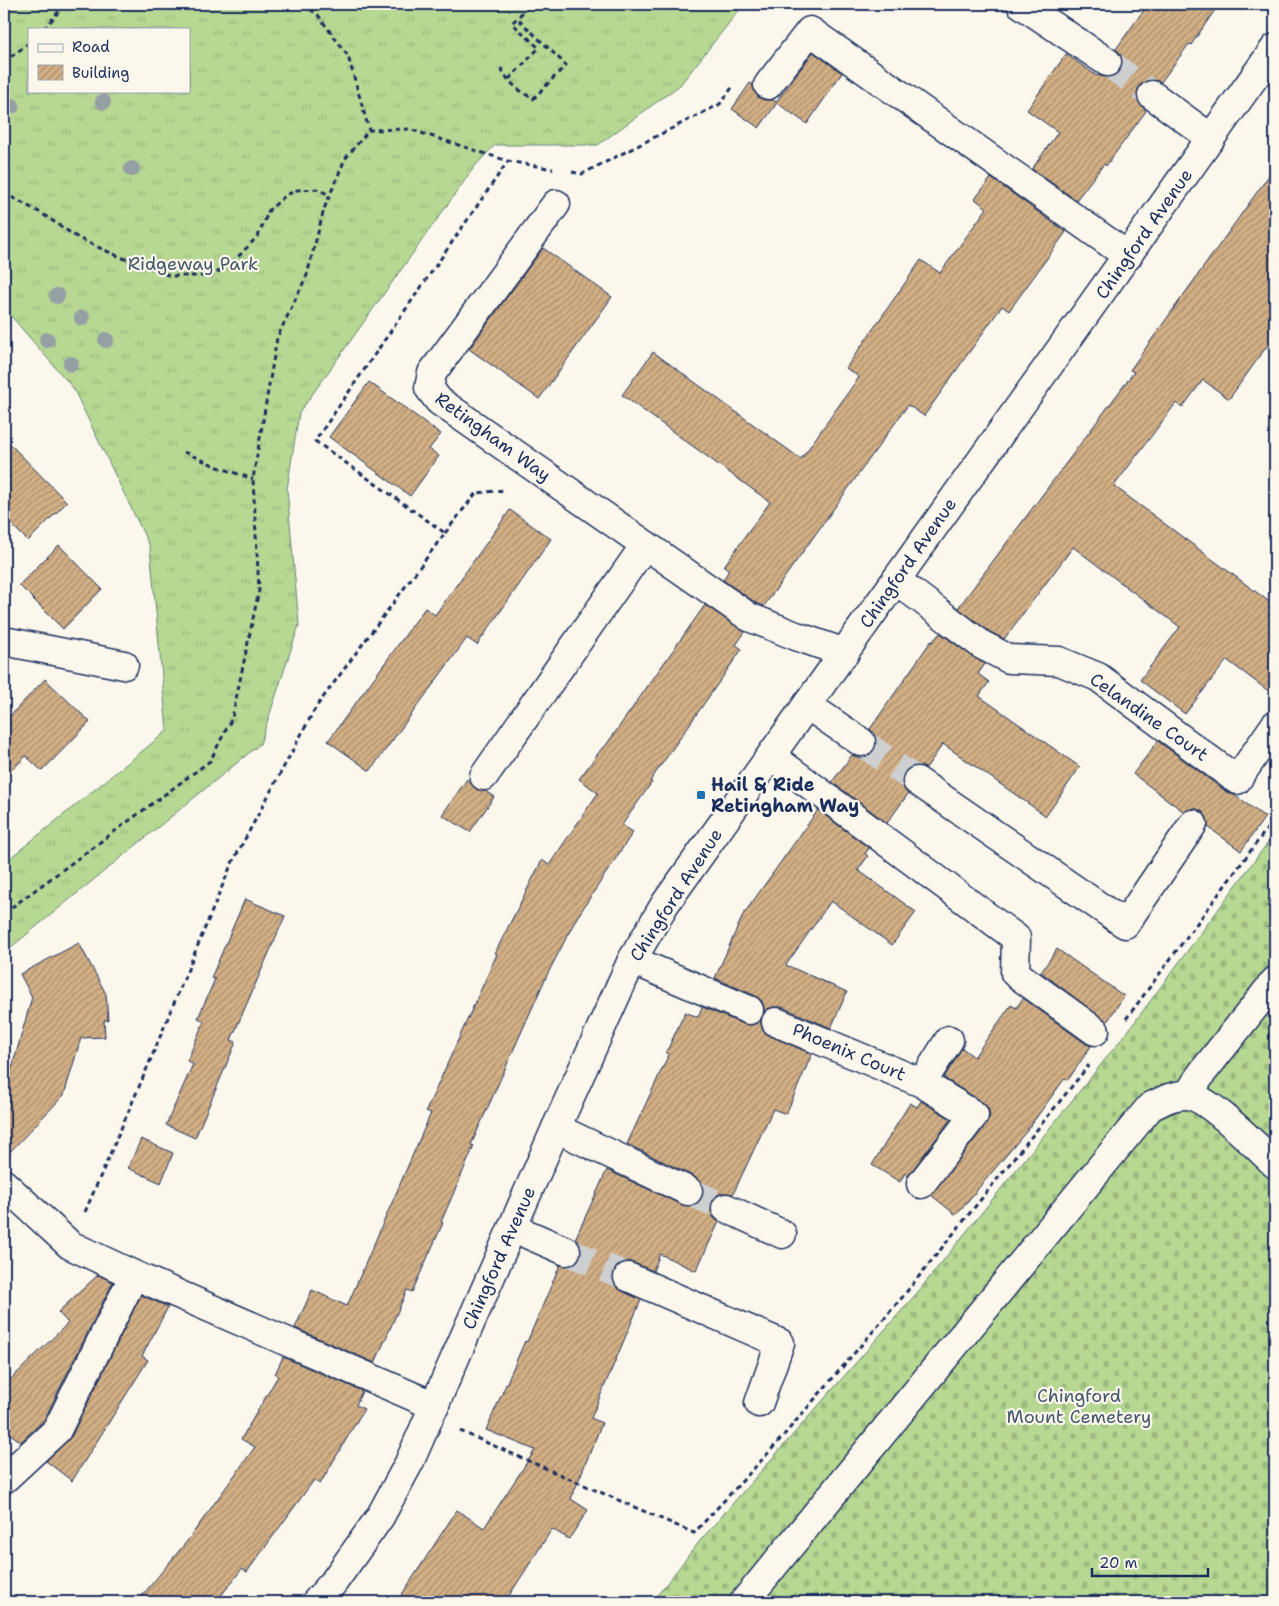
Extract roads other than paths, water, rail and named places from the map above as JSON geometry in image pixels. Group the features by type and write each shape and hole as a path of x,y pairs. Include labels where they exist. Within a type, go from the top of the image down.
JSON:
{"street":[{"path":"1021,4 1107,62"},
{"path":"768,85 810,31 1128,256"},
{"name":"Chingford Avenue","path":"316,1602 333,1583 380,1518 409,1464 556,1128 632,960 665,904 1275,48"},
{"path":"1152,95 1211,138"},
{"name":"Retingham Way","path":"556,204 432,373 429,388 439,401 749,617 844,653"},
{"path":"484,776 645,545"},
{"name":"Celandine Court","path":"896,580 982,645 1009,659 1059,661 1098,677 1237,780 1275,725"},
{"path":"4,641 124,665"},
{"path":"808,705 861,742"},
{"path":"771,756 1016,938 1015,973 1096,1031"},
{"path":"917,781 1125,924 1193,824"},
{"path":"632,960 749,1010"},
{"path":"1188,1095 1202,1073 1275,981"},
{"name":"Phoenix Court","path":"776,1022 922,1083 974,1115 921,1184"},
{"name":"Phoenix Court","path":"922,1083 949,1040"},
{"path":"744,1602 1150,1107 1172,1097 1188,1095 1207,1103 1275,1164"},
{"path":"556,1128 688,1191"},
{"path":"4,1184 70,1245 432,1411"},
{"path":"726,1208 782,1234"},
{"path":"513,1228 566,1251"},
{"path":"4,1479 57,1430 134,1275"},
{"path":"628,1277 780,1343 759,1403"}],"tunnel":[{"path":"1107,62 1152,95"},
{"path":"861,742 917,781"},
{"path":"688,1191 726,1208"},
{"path":"566,1251 628,1277"}],"place":[{"name":"Hail & Ride Retingham Way","path":"701,795"}],"park label":[{"name":"Ridgeway Park","path":"193,264"},
{"name":"Chingford Mount Cemetery","path":"1079,1406"}]}
